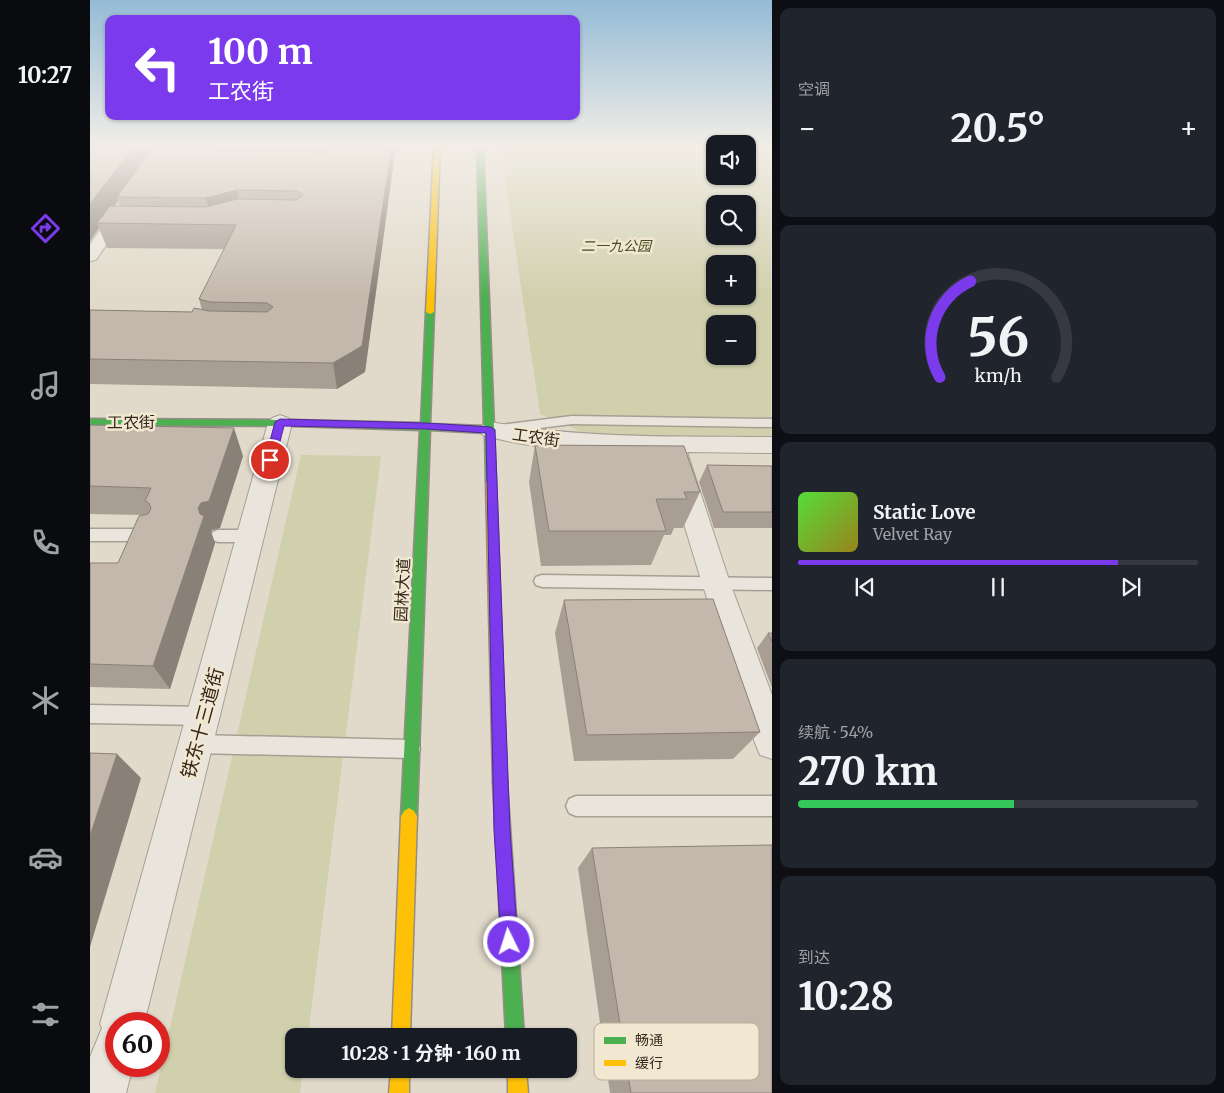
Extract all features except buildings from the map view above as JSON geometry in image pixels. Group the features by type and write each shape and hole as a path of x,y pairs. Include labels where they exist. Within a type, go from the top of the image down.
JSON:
{"main road":[{"name":"园林大道","path":"401,1028 411,749 435,196"},
{"path":"482,196 491,430 502,830 514,1028"},
{"path":"427,392 440,412 491,430"},
{"name":"工农街","path":"90,422 280,422 426,426 491,430"},
{"path":"399,1093 400,1078"},
{"path":"517,1078 518,1093"}],"street":[{"path":"90,256 137,196"},
{"name":"铁东十三道街","path":"121,1012 200,730 280,422"},
{"name":"工农街","path":"491,430 539,439 594,443 772,445"},
{"path":"672,444 716,583 772,743"}],"lane":[{"path":"491,430 572,420 772,424"},
{"path":"90,535 156,535"},
{"path":"218,536 251,536"},
{"path":"542,580 772,584"},
{"path":"90,714 200,730 411,749"},
{"path":"576,806 772,806"}],"green space":[{"name":"二一九公园","path":"508,196 706,196 706,245 756,245 756,196 771,196 771,438 586,434 540,414"},
{"path":"301,455 381,456 309,1028 285,1028 285,1078 302,1078 300,1093 155,1093 159,1077 170,1077 170,1027"}],"traffic: fast":[{"path":"482,196 491,482"},
{"path":"409,816 430,312"},
{"path":"90,422 341,424 491,430"},
{"path":"500,782 515,1028"}],"traffic: slow":[{"path":"430,312 435,196"},
{"path":"491,482 500,782"},
{"path":"401,1028 409,816"},
{"path":"399,1093 400,1078"},
{"path":"517,1078 518,1093"}],"route":[{"path":"270,460 280,422 426,426 491,430 502,830 509,942"}]}
